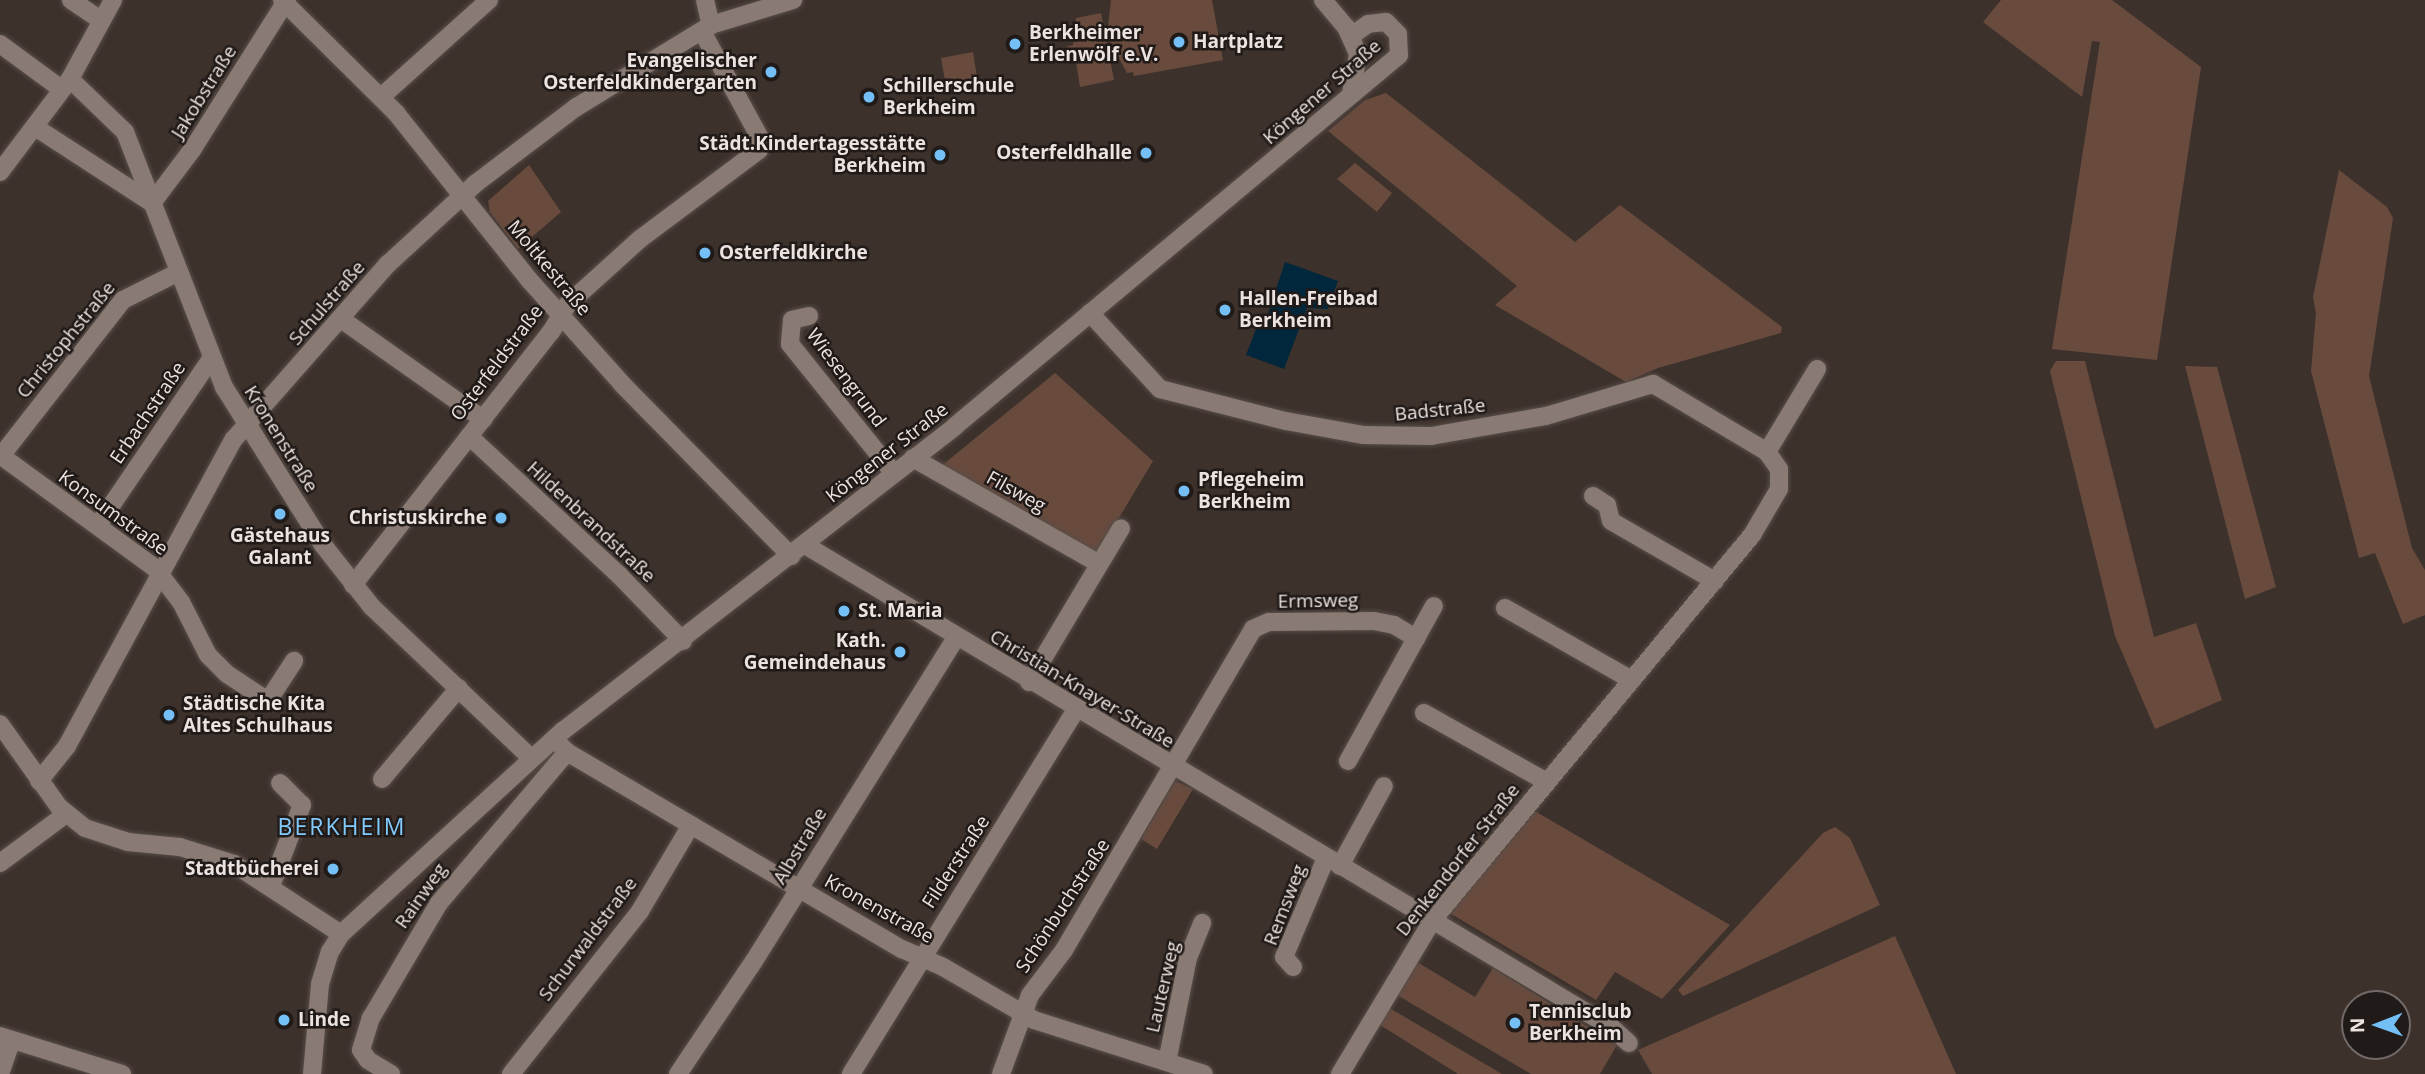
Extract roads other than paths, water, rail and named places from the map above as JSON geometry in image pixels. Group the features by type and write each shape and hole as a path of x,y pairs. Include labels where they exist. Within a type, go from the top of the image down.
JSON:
{"street":[{"path":"71,0 102,21"},
{"path":"0,172 65,84 113,0"},
{"path":"381,97 489,0"},
{"path":"705,0 707,29"},
{"name":"Schulstraße","path":"39,781 67,746 234,439 388,264 462,195 575,108 707,29 793,0"},
{"path":"1323,0 1351,36 1359,64 1351,92"},
{"name":"Moltkestraße","path":"285,1 381,97 560,316 798,551"},
{"name":"Jakobstraße","path":"152,203 192,150 285,1"},
{"name":"Köngener Straße","path":"341,934 531,758 560,745 683,641 1090,313 1351,92 1393,62 1401,44 1395,29 1386,22 1368,24 1351,36"},
{"name":"Osterfeldstraße","path":"353,585 560,316 640,239 757,154 760,138 707,29"},
{"name":"Kronenstraße","path":"0,44 65,84 125,132 211,359 247,425 353,585 531,758"},
{"path":"35,127 152,203"},
{"name":"Christophstraße","path":"0,455 128,295 179,272"},
{"name":"Badstraße","path":"1090,313 1160,389 1304,425 1385,437 1440,435 1546,416 1653,384 1767,452"},
{"name":"Wiesengrund","path":"809,316 792,320 790,344 893,472"},
{"path":"341,320 483,419"},
{"name":"Erbachstraße","path":"98,526 211,359"},
{"path":"1767,452 1817,369"},
{"name":"Hildenbrandstraße","path":"469,436 619,575 683,641"},
{"name":"Denkendorfer Straße","path":"1340,1074 1432,921 1758,527 1780,479 1777,464 1767,452"},
{"name":"Konsumstraße","path":"0,455 161,575 213,662 268,701 293,661"},
{"name":"Filsweg","path":"913,458 1098,563"},
{"path":"1593,496 1607,505 1611,521 1715,581"},
{"path":"1029,682 1121,528"},
{"name":"Christian-Knayer-Straße","path":"798,551 956,638 1611,1027 1629,1043"},
{"path":"1348,761 1434,606"},
{"path":"1505,608 1632,680"},
{"name":"Ermsweg","path":"1174,768 1258,625 1382,621 1416,638"},
{"name":"Albstraße","path":"677,1074 956,638"},
{"path":"382,779 458,688"},
{"name":"Filderstraße","path":"851,1074 1076,710"},
{"name":"Denkendorfer Straße","path":"1424,713 1547,782"},
{"path":"0,724 39,781 66,814 100,835 206,854 271,886 341,934 330,952 320,984 312,1074"},
{"name":"Kronenstraße","path":"560,745 691,825 1049,1027 1204,1074"},
{"name":"Rainweg","path":"391,1074 368,1060 361,1050 371,1018 439,904 560,745"},
{"name":"Schönbuchstraße","path":"1001,1074 1022,1013 1174,768"},
{"path":"271,886 302,805 280,783"},
{"path":"1333,862 1384,786"},
{"path":"0,863 66,814"},
{"name":"Schurwaldstraße","path":"511,1074 640,911 691,825"},
{"name":"Remsweg","path":"1293,967 1284,957 1333,862"},
{"name":"Lauterweg","path":"1167,1062 1188,958 1202,923"},
{"path":"0,1074 6,1038 122,1074"}],"water":[{"path":"1285,262 1338,281 1328,309 1307,308 1284,369 1246,355 1258,324 1264,326"}],"place":[{"name":"Hartplatz","path":"1179,42"},
{"name":"Berkheimer Erlenwölf e.V.","path":"1015,44"},
{"name":"Evangelischer Osterfeldkindergarten","path":"771,72"},
{"name":"Schillerschule Berkheim","path":"869,97"},
{"name":"Osterfeldhalle","path":"1146,153"},
{"name":"Städt.Kindertagesstätte Berkheim","path":"940,155"},
{"name":"Osterfeldkirche","path":"705,253"},
{"name":"Hallen-Freibad Berkheim","path":"1225,310"},
{"name":"Pflegeheim Berkheim","path":"1184,491"},
{"name":"Gästehaus Galant","path":"280,514"},
{"name":"Christuskirche","path":"501,518"},
{"name":"St. Maria","path":"844,611"},
{"name":"Kath. Gemeindehaus","path":"900,652"},
{"name":"Städtische Kita Altes Schulhaus","path":"169,715"},
{"name":"Stadtbücherei","path":"333,869"},
{"name":"Linde","path":"284,1020"},
{"name":"Tennisclub Berkheim","path":"1515,1023"}],"district":[{"name":"BERKHEIM","path":"342,826"}]}
